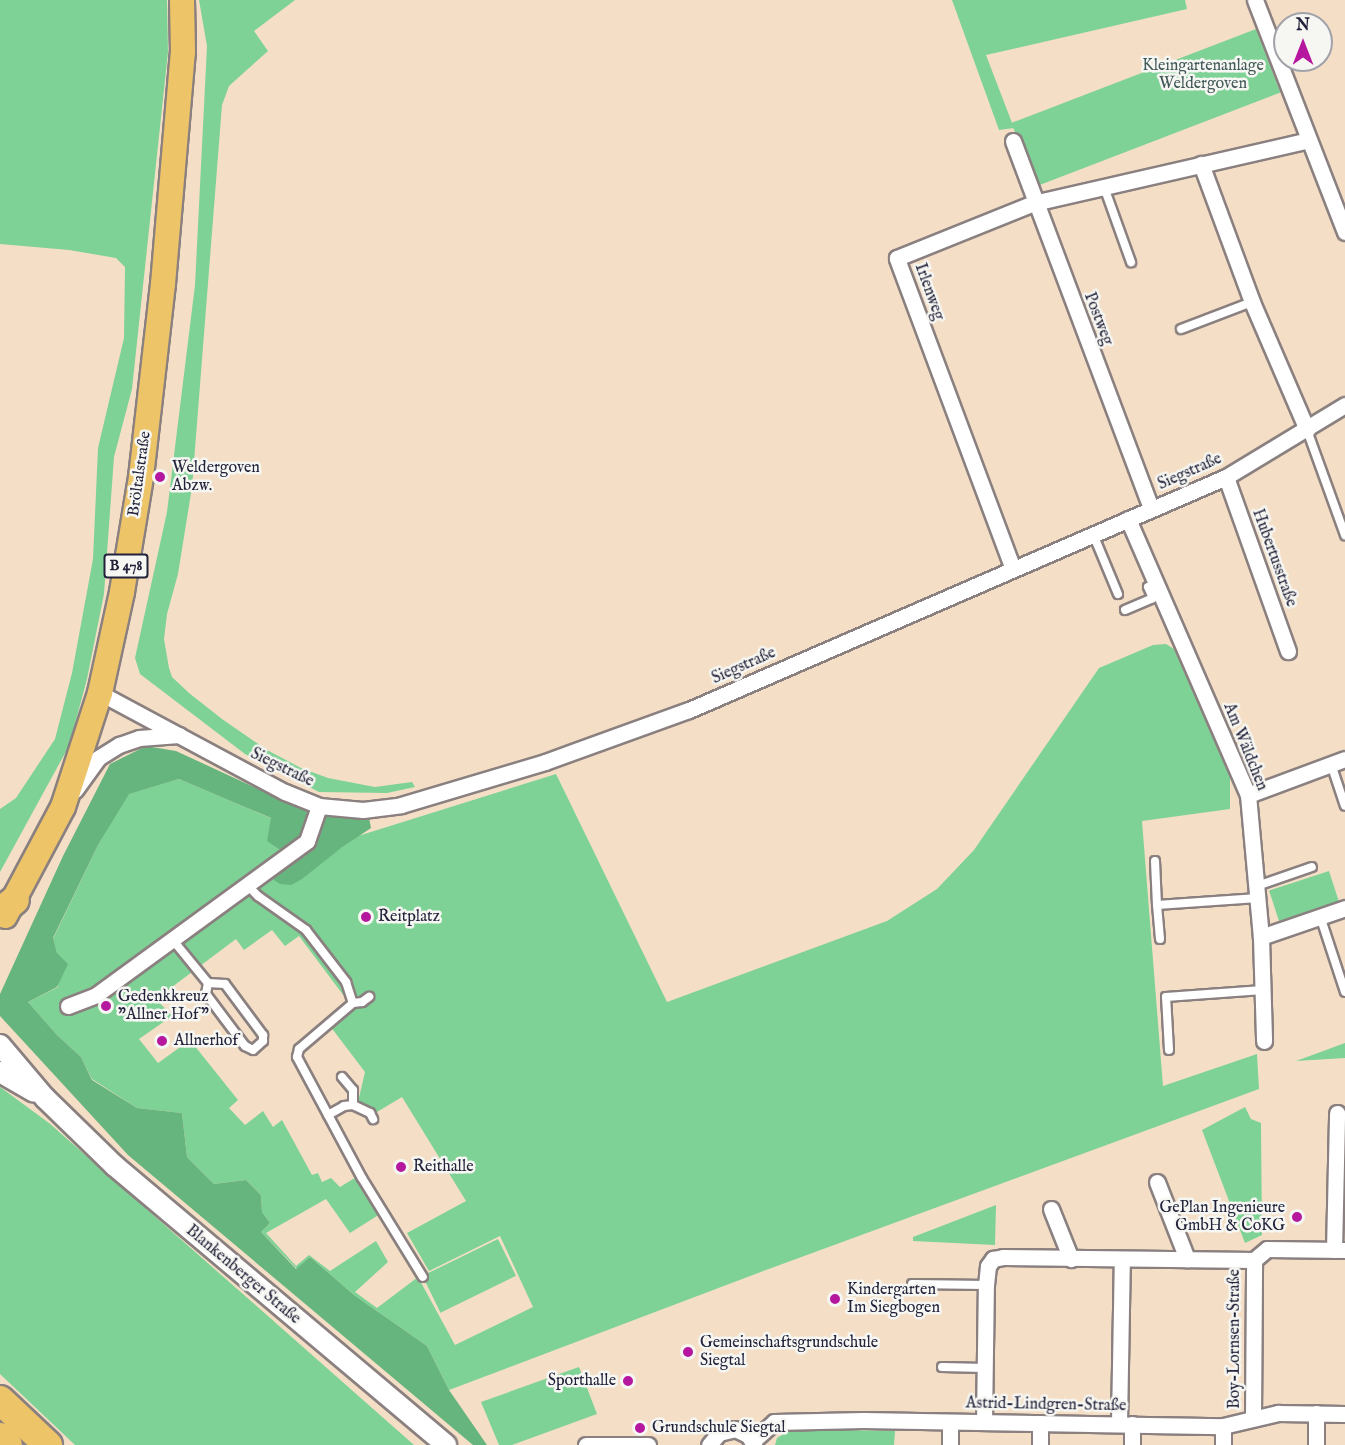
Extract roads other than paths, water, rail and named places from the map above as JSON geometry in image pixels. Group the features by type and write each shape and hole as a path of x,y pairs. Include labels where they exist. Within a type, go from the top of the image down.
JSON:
{"highway":[{"path":"0,1400 48,1445"},
{"path":"0,1437 8,1445"}],"main road":[{"name":"Bröltalstraße","path":"0,925 8,906 63,807 100,693 122,592 146,438 163,284 183,52 182,0"}],"street":[{"path":"1255,0 1345,232"},
{"name":"Irlenweg","path":"1013,569 897,258 1034,203 1308,140"},
{"name":"Postweg","path":"1012,141 1151,509"},
{"path":"1201,164 1252,302 1307,430"},
{"name":"Siegstraße","path":"100,693 285,792 319,806 363,810 401,805 545,762 689,710 1226,477 1345,405"},
{"name":"Hubertusstraße","path":"1226,477 1288,651"},
{"name":"Am Wäldchen","path":"1128,519 1248,795 1261,937 1264,1041"},
{"path":"63,807 98,758 119,745 139,738 179,735"},
{"path":"1248,795 1338,761"},
{"path":"68,1006 96,995 171,938 308,841 319,806"},
{"path":"1261,937 1345,908"},
{"name":"Blankenberger Straße","path":"0,1045 45,1098 124,1173 446,1445"},
{"name":"Blankenberger Straße","path":"0,1072 45,1098"},
{"path":"984,1422 986,1286 988,1266 993,1259 1003,1257 1254,1260 1267,1249 1339,1250 1337,1113"},
{"path":"1157,1182 1187,1259"},
{"path":"1052,1209 1071,1259"},
{"path":"1122,1259 1125,1424 1132,1445"},
{"name":"Boy-Lornsen-Straße","path":"1253,1418 1254,1260"},
{"name":"Astrid-Lindgren-Straße","path":"709,1445 719,1433 727,1430 742,1431 754,1443 774,1422 984,1422 1223,1426 1278,1413 1345,1414"},
{"path":"1316,1413 1316,1445"},
{"path":"950,1422 950,1445"},
{"path":"1040,1423 1040,1445"},
{"path":"1223,1426 1223,1445"},
{"path":"586,1445 648,1445"}],"lane":[{"path":"1104,187 1131,262"},
{"path":"1181,328 1252,302"},
{"path":"1307,430 1345,536"},
{"path":"1093,534 1118,594"},
{"path":"1125,610 1153,598 1148,587 1156,584"},
{"path":"1338,761 1345,806"},
{"path":"1155,861 1160,939"},
{"path":"1157,905 1257,892 1312,867"},
{"path":"246,884 258,896 306,930 346,982 353,1003"},
{"path":"1320,916 1345,992"},
{"path":"171,938 208,983 225,984 262,1035 263,1041 252,1050 245,1046 206,994 208,983"},
{"path":"1169,1050 1166,997 1263,990"},
{"path":"369,997 362,1002 353,1003 311,1038 296,1054 362,1178 423,1277"},
{"path":"342,1077 353,1090 352,1105"},
{"path":"328,1115 344,1106 352,1105 370,1113 373,1119"},
{"path":"912,1284 986,1286"},
{"path":"942,1367 985,1368"}],"place":[{"name":"Weldergoven Abzw.","path":"160,477"},
{"name":"Reitplatz","path":"366,917"},
{"name":"Gedenkkreuz \"Allner Hof\"","path":"106,1006"},
{"name":"Allnerhof","path":"162,1041"},
{"name":"Reithalle","path":"401,1167"},
{"name":"GePlan Ingenieure GmbH & CoKG","path":"1297,1217"},
{"name":"Kindergarten Im Siegbogen","path":"835,1299"},
{"name":"Gemeinschaftsgrundschule Siegtal","path":"688,1352"},
{"name":"Sporthalle","path":"628,1381"},
{"name":"Grundschule Siegtal","path":"640,1428"}],"park label":[{"name":"Kleingartenanlage Weldergoven","path":"1203,75"}]}
